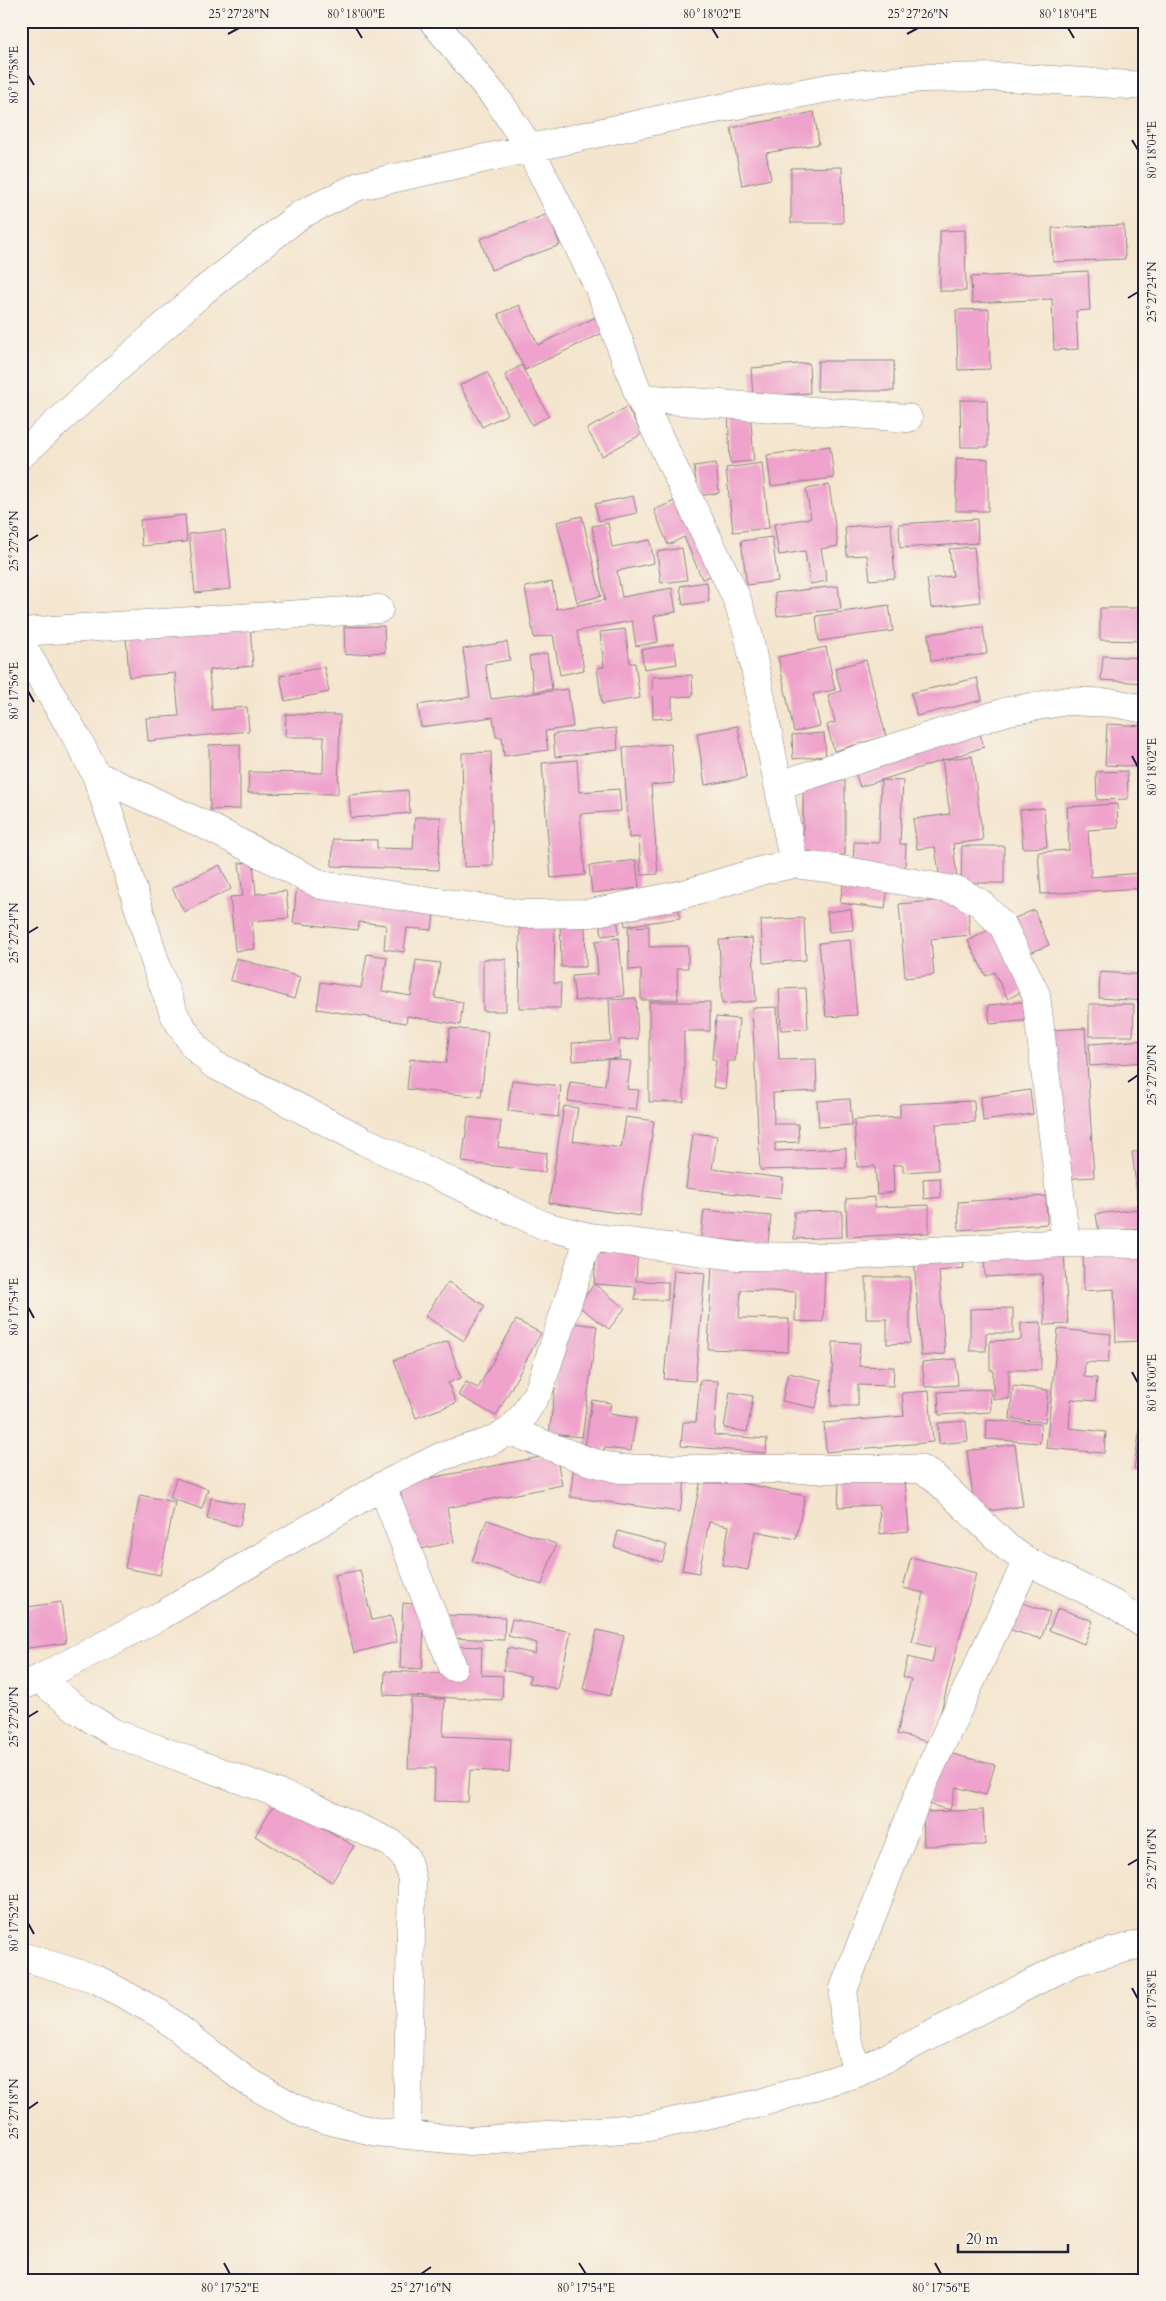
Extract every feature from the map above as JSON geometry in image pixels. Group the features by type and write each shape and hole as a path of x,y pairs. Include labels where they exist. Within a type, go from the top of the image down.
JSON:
{"street":[{"path":"433,21 500,103 530,149 600,290 640,398 736,597 748,633 794,864"},
{"path":"21,456 203,291 300,215 359,186 667,118 814,91 922,78 1007,77 1145,86"},
{"path":"640,398 908,418"},
{"path":"21,632 379,609"},
{"path":"21,644 78,738 96,775 157,968 175,1016 194,1046 213,1064 364,1141 545,1226 589,1237 746,1256 830,1257 1066,1243 1145,1244"},
{"path":"779,785 1008,711 1067,702 1114,704 1145,709"},
{"path":"96,775 209,828 321,885 522,914 591,913 684,894 764,870 794,864 836,869 959,891 980,903 1002,926 1036,995 1066,1243"},
{"path":"30,1683 162,1615 382,1486 440,1457 488,1442 510,1431 523,1416 539,1390 589,1237"},
{"path":"510,1431 588,1461 620,1468 920,1469 946,1486 1008,1548 1026,1562 1116,1605 1145,1625"},
{"path":"382,1486 453,1667"},
{"path":"857,2073 844,2027 842,2007 844,1988 921,1788 1026,1562"},
{"path":"30,1683 114,1733 304,1803 391,1843 406,1858 412,1879 407,2135"},
{"path":"21,1956 96,1979 160,2014 245,2080 308,2115 376,2132 470,2141 649,2127 757,2104 857,2073 1073,1962 1145,1944"}],"building":[{"path":"814,112 819,144 766,153 771,179 742,185 731,128"},
{"path":"842,167 843,223 791,223 791,168"},
{"path":"548,214 560,245 491,270 480,239"},
{"path":"1124,225 1125,259 1053,262 1052,228"},
{"path":"965,230 966,291 940,291 940,231"},
{"path":"1088,271 1090,310 1076,311 1078,349 1054,350 1052,299 972,303 971,277"},
{"path":"519,305 538,345 602,314 609,330 525,370 498,314"},
{"path":"989,309 990,369 958,370 956,310"},
{"path":"818,361 894,361 894,391 817,391"},
{"path":"809,363 810,393 753,397 751,368"},
{"path":"521,365 549,416 532,425 505,375"},
{"path":"487,372 508,414 482,427 460,385"},
{"path":"960,400 987,400 988,447 961,447"},
{"path":"627,407 642,434 602,456 587,429"},
{"path":"728,410 750,410 754,461 730,463"},
{"path":"830,446 834,478 771,486 767,455"},
{"path":"956,458 988,459 988,511 956,511"},
{"path":"716,463 719,493 698,496 694,466"},
{"path":"762,463 769,528 733,532 726,468"},
{"path":"829,485 838,546 821,549 827,581 810,584 805,551 779,555 774,524 811,518 806,489"},
{"path":"633,496 637,513 599,521 595,504"},
{"path":"686,496 713,575 702,579 684,537 668,545 654,510"},
{"path":"185,515 187,542 142,546 140,520"},
{"path":"582,516 601,596 577,602 557,522"},
{"path":"977,519 978,543 900,548 899,524"},
{"path":"608,523 612,547 650,540 654,563 617,571 622,597 672,588 676,612 654,616 658,642 636,646 632,621 577,631 584,670 560,675 553,635 534,638 525,587 552,582 557,609 605,600 592,526"},
{"path":"891,523 895,578 870,580 867,555 847,556 845,527"},
{"path":"225,530 231,589 195,593 189,534"},
{"path":"772,537 778,581 747,585 741,541"},
{"path":"974,547 980,602 931,608 927,579 953,576 949,549"},
{"path":"682,548 687,580 661,583 657,552"},
{"path":"707,582 709,601 683,605 680,586"},
{"path":"838,586 841,609 777,616 775,593"},
{"path":"889,605 893,631 819,641 816,616"},
{"path":"1100,608 1145,608 1145,641 1100,640"},
{"path":"250,624 253,666 209,670 212,710 247,707 249,731 148,741 146,718 179,716 175,673 129,677 126,636"},
{"path":"384,626 385,652 345,655 344,627"},
{"path":"983,627 987,654 931,661 928,634"},
{"path":"625,629 630,663 635,663 640,698 602,704 597,668 604,667 600,632"},
{"path":"507,642 510,660 485,664 491,699 568,689 573,727 545,731 548,750 504,756 502,737 496,737 493,717 421,727 418,705 470,697 463,649"},
{"path":"674,644 677,664 644,669 641,650"},
{"path":"826,647 835,690 813,694 820,726 794,732 778,657"},
{"path":"547,653 552,689 534,692 529,657"},
{"path":"1103,656 1145,658 1145,683 1101,680"},
{"path":"866,660 886,736 834,751 827,725 835,722 828,695 841,691 835,668"},
{"path":"324,667 329,692 285,701 280,676"},
{"path":"692,675 693,696 672,697 672,718 653,719 652,677"},
{"path":"977,678 982,700 917,716 911,693"},
{"path":"286,714 340,715 338,794 248,793 249,772 323,773 324,737 285,737"},
{"path":"977,723 984,747 860,787 852,764"},
{"path":"1107,724 1145,726 1145,767 1105,765"},
{"path":"738,726 746,778 705,785 697,733"},
{"path":"616,728 618,750 555,757 553,734"},
{"path":"824,733 826,756 793,759 792,735"},
{"path":"240,744 240,809 210,810 209,745"},
{"path":"671,744 674,783 651,785 658,874 641,875 639,837 629,838 623,747"},
{"path":"491,752 493,866 464,867 462,753"},
{"path":"972,756 983,840 953,844 957,877 940,879 935,847 917,849 913,819 950,814 942,760"},
{"path":"577,760 579,792 619,789 621,811 580,814 585,875 551,878 542,763"},
{"path":"1127,771 1128,799 1097,800 1096,772"},
{"path":"881,780 903,781 900,844 906,844 905,871 853,868 854,842 879,843"},
{"path":"803,781 845,781 845,855 803,855"},
{"path":"408,790 410,813 351,818 349,795"},
{"path":"1117,804 1118,828 1088,830 1091,877 1141,873 1142,888 1041,894 1038,852 1069,850 1067,807"},
{"path":"1044,808 1047,847 1023,848 1020,810"},
{"path":"415,817 441,817 438,870 332,866 333,839 377,840 377,848 413,849"},
{"path":"962,846 1004,846 1004,883 961,883"},
{"path":"636,860 639,888 592,893 589,866"},
{"path":"253,862 256,894 286,891 289,918 252,921 255,949 235,951 230,897 243,896 239,863"},
{"path":"220,865 231,889 184,912 172,888"},
{"path":"844,879 888,885 885,909 840,903"},
{"path":"297,885 435,904 432,930 407,928 404,952 384,949 386,925 359,922 358,930 293,923"},
{"path":"967,898 970,935 931,939 934,975 905,978 899,904"},
{"path":"678,900 680,918 625,926 623,907"},
{"path":"851,909 853,930 829,932 827,912"},
{"path":"1034,910 1049,945 1030,953 1015,918"},
{"path":"617,912 619,934 602,936 599,914"},
{"path":"520,917 555,917 554,983 561,983 560,1008 519,1008"},
{"path":"560,918 585,918 586,967 561,967"},
{"path":"804,918 806,960 763,963 761,920"},
{"path":"649,926 649,947 688,946 688,968 677,968 678,1000 641,1000 641,969 629,970 628,927"},
{"path":"992,928 1024,990 1008,999 994,972 986,976 968,941"},
{"path":"619,938 624,996 575,1001 572,976 598,974 595,941"},
{"path":"752,938 756,1001 722,1004 719,940"},
{"path":"850,940 857,1015 826,1017 819,943"},
{"path":"367,954 387,957 382,991 411,996 416,960 440,963 435,998 463,1002 460,1025 407,1016 406,1023 317,1009 321,982 361,988"},
{"path":"236,958 300,977 294,999 230,980"},
{"path":"483,959 506,959 506,1011 483,1011"},
{"path":"1100,972 1145,975 1145,1001 1099,998"},
{"path":"806,988 808,1029 781,1030 779,989"},
{"path":"636,998 638,1039 619,1040 620,1058 573,1061 572,1043 611,1041 609,1000"},
{"path":"1031,1001 1033,1020 990,1024 988,1005"},
{"path":"649,1002 710,1002 710,1031 684,1031 684,1102 649,1102"},
{"path":"1089,1004 1134,1004 1133,1036 1089,1036"},
{"path":"777,1007 779,1060 816,1059 817,1091 773,1093 774,1124 798,1124 799,1142 775,1143 775,1151 846,1148 846,1168 760,1170 752,1008"},
{"path":"716,1017 739,1019 735,1061 728,1061 725,1089 713,1087 716,1060 712,1059"},
{"path":"450,1028 488,1032 481,1097 407,1089 410,1059 446,1063"},
{"path":"1085,1028 1094,1177 1061,1179 1051,1030"},
{"path":"1145,1040 1145,1062 1090,1066 1089,1044"},
{"path":"608,1059 631,1061 627,1089 639,1090 636,1110 568,1101 570,1082 605,1086"},
{"path":"512,1080 561,1086 558,1117 508,1111"},
{"path":"1030,1090 1033,1114 983,1121 981,1097"},
{"path":"850,1099 852,1125 819,1127 817,1101"},
{"path":"974,1101 975,1122 936,1124 938,1170 903,1172 903,1165 893,1165 894,1192 877,1194 875,1166 857,1167 854,1120 900,1117 900,1104"},
{"path":"564,1106 578,1108 573,1141 621,1148 626,1117 654,1121 640,1216 549,1203"},
{"path":"468,1117 501,1121 498,1147 547,1153 545,1172 462,1162"},
{"path":"693,1133 717,1136 712,1169 783,1178 781,1199 686,1188"},
{"path":"1145,1151 1145,1227 1099,1233 1096,1214 1139,1209 1132,1152"},
{"path":"940,1178 941,1197 924,1199 923,1179"},
{"path":"1046,1196 1047,1224 959,1230 958,1202"},
{"path":"875,1197 875,1207 929,1205 929,1233 847,1237 846,1199"},
{"path":"704,1210 771,1216 768,1244 701,1238"},
{"path":"842,1211 842,1237 794,1239 794,1212"},
{"path":"597,1242 638,1245 636,1281 668,1282 668,1300 635,1300 636,1287 594,1284"},
{"path":"1064,1250 1068,1324 1045,1325 1042,1274 985,1277 984,1254"},
{"path":"1145,1254 1145,1341 1116,1342 1114,1289 1084,1291 1083,1257"},
{"path":"962,1255 964,1268 939,1271 945,1354 921,1356 914,1257"},
{"path":"712,1262 825,1266 823,1322 795,1321 796,1292 741,1290 739,1318 789,1319 788,1352 708,1349"},
{"path":"674,1270 705,1273 695,1381 664,1379"},
{"path":"866,1277 910,1277 910,1343 887,1344 887,1319 866,1319"},
{"path":"448,1282 485,1306 464,1341 425,1316"},
{"path":"594,1284 625,1308 609,1329 578,1306"},
{"path":"1013,1308 1013,1333 986,1333 986,1351 970,1351 970,1309"},
{"path":"516,1320 541,1333 496,1416 458,1395 466,1382 478,1388"},
{"path":"564,1322 597,1326 582,1437 549,1434"},
{"path":"1041,1322 1041,1370 1009,1370 1009,1399 993,1399 990,1341 1021,1340 1021,1323"},
{"path":"1058,1329 1111,1334 1108,1363 1085,1362 1084,1377 1097,1378 1095,1401 1071,1399 1069,1428 1106,1432 1104,1453 1046,1448"},
{"path":"448,1341 461,1378 448,1383 456,1403 416,1418 394,1360"},
{"path":"833,1342 860,1343 859,1366 894,1367 893,1386 858,1385 858,1406 831,1406"},
{"path":"956,1359 958,1385 925,1387 922,1362"},
{"path":"788,1373 822,1380 816,1408 782,1401"},
{"path":"700,1380 718,1381 714,1435 767,1439 766,1453 681,1446 683,1422 696,1422"},
{"path":"1013,1386 1048,1390 1045,1422 1010,1419"},
{"path":"990,1389 991,1412 939,1415 938,1392"},
{"path":"929,1391 933,1442 826,1452 824,1423 904,1416 902,1393"},
{"path":"730,1392 753,1396 747,1432 724,1428"},
{"path":"592,1400 611,1403 609,1414 636,1418 631,1451 604,1448 603,1457 584,1454"},
{"path":"1145,1400 1145,1470 1134,1469"},
{"path":"987,1420 1041,1424 1040,1443 986,1439"},
{"path":"966,1421 968,1441 939,1444 938,1423"},
{"path":"1015,1444 1023,1506 975,1513 967,1451"},
{"path":"556,1454 562,1485 447,1508 454,1542 411,1551 399,1484"},
{"path":"574,1466 685,1481 680,1512 570,1497"},
{"path":"702,1475 805,1496 796,1539 755,1531 748,1570 722,1565 729,1526 709,1522 699,1573 682,1570"},
{"path":"176,1478 208,1489 202,1509 170,1498"},
{"path":"905,1479 909,1531 880,1534 879,1505 838,1507 839,1481"},
{"path":"140,1495 175,1502 160,1575 125,1568"},
{"path":"211,1498 244,1504 240,1526 207,1519"},
{"path":"487,1520 556,1544 542,1585 472,1561"},
{"path":"618,1531 667,1545 662,1562 614,1547"},
{"path":"911,1557 976,1573 933,1743 897,1734 911,1679 903,1677 908,1657 932,1663 935,1648 912,1642 924,1593 903,1588"},
{"path":"360,1570 372,1620 391,1616 397,1642 354,1653 335,1575"},
{"path":"1013,1600 1050,1612 1041,1639 1004,1628"},
{"path":"61,1602 66,1643 21,1649 21,1608"},
{"path":"403,1603 425,1605 422,1669 400,1668"},
{"path":"1058,1608 1093,1621 1084,1644 1049,1630"},
{"path":"447,1615 505,1617 504,1640 446,1638"},
{"path":"512,1619 571,1632 558,1689 529,1683 530,1676 503,1670 508,1648 535,1654 537,1643 508,1636"},
{"path":"597,1630 624,1636 610,1696 583,1689"},
{"path":"456,1646 482,1647 481,1675 503,1676 502,1700 384,1695 385,1671 455,1674"},
{"path":"411,1698 445,1699 443,1736 511,1739 509,1772 470,1770 468,1802 434,1801 435,1768 408,1768"},
{"path":"941,1751 995,1765 986,1795 956,1787 950,1810 928,1804"},
{"path":"277,1800 354,1846 332,1882 255,1836"},
{"path":"983,1810 985,1845 924,1846 923,1812"}]}
